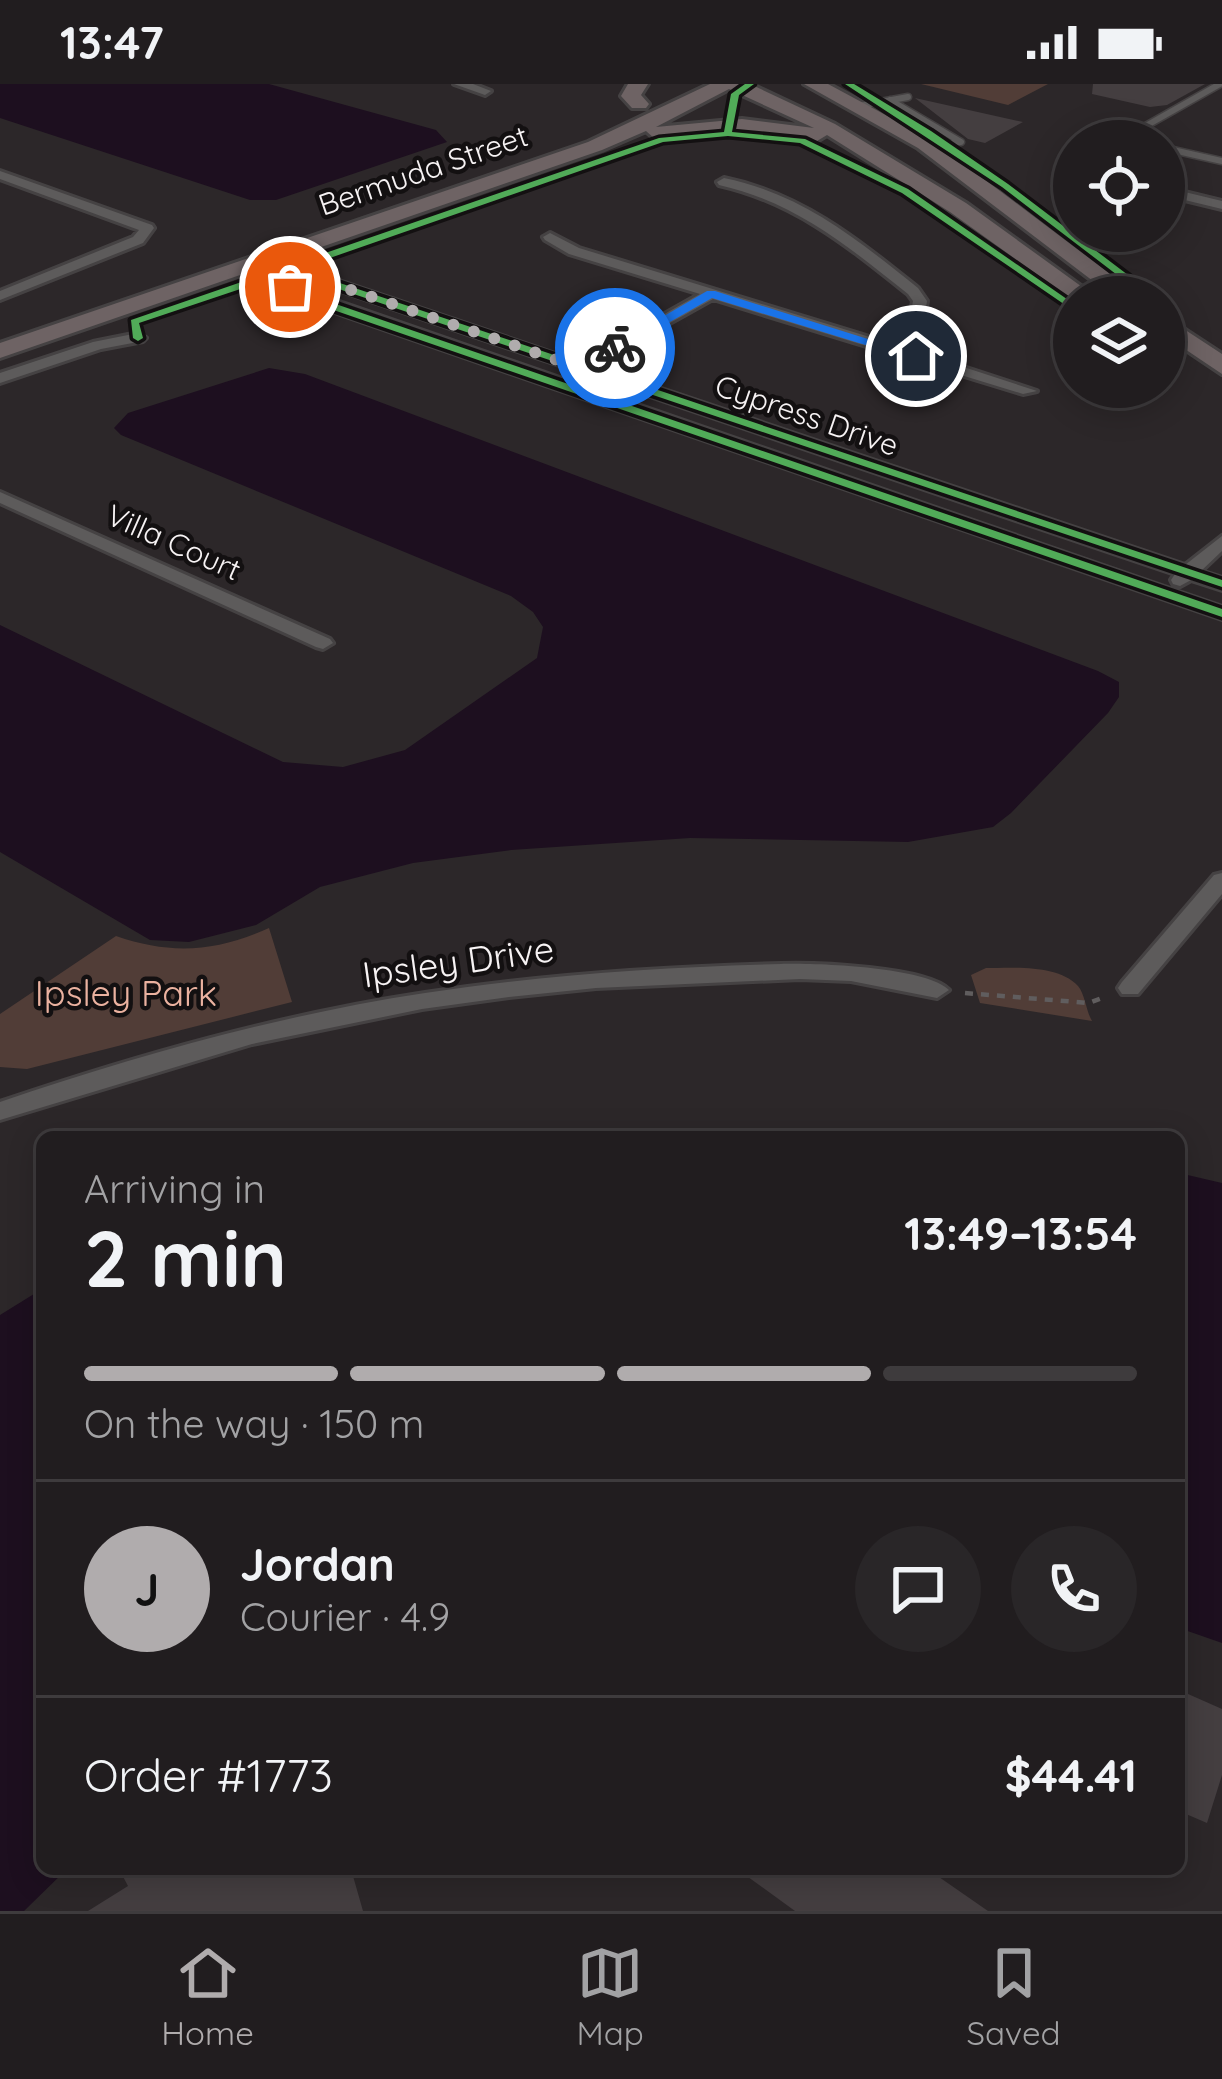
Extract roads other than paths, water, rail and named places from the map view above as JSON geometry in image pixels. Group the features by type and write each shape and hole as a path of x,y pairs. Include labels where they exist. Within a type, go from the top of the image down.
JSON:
{"main road":[{"name":"Bermuda Street","path":"0,351 620,136 724,84"},
{"path":"734,84 865,145 1056,276"},
{"path":"782,84 850,117 967,194 985,208 994,230"},
{"path":"822,86 928,146 1101,276"},
{"name":"Bermuda Street","path":"0,330 566,136 644,95"},
{"path":"620,136 742,125 865,145"},
{"path":"1185,339 1222,366"},
{"path":"1185,371 1215,392"}],"street":[{"path":"460,84 484,91"},
{"path":"0,175 147,228 138,240 0,296"},
{"path":"724,182 764,191 792,204 913,291 920,301 918,314 874,344"},
{"path":"1185,196 1216,203"},
{"path":"1196,211 1216,203"},
{"path":"550,237 574,251 1030,391"},
{"name":"Cypress Drive","path":"1222,584 322,280 301,280 290,287 296,294 1222,613"},
{"path":"554,382 711,294"},
{"path":"0,378 98,345 138,338"},
{"name":"Villa Court","path":"0,497 323,643"},
{"path":"1166,593 1222,541"},
{"path":"1130,988 1222,880"},
{"name":"Ipsley Drive","path":"0,1111 284,1025 516,986 638,977 841,972 937,991"}],"lane":[{"path":"1156,120 1220,84"},
{"path":"860,106 908,97"},
{"path":"890,100 961,142 928,146"},
{"path":"1185,153 1222,161"}],"park label":[{"name":"Ipsley Park","path":"126,992"}]}
